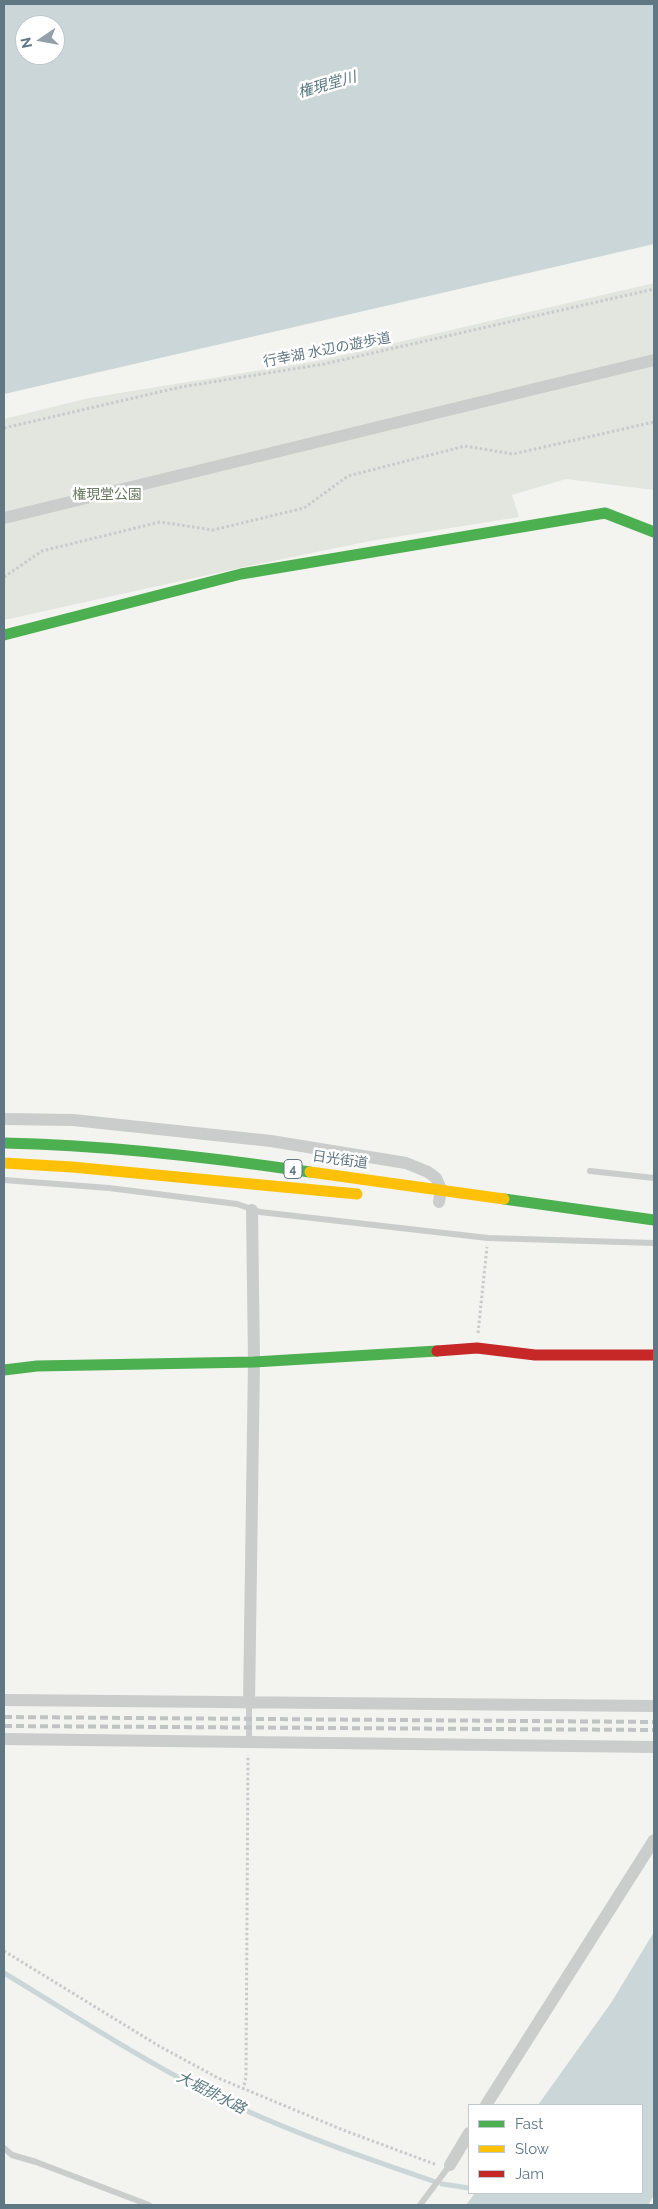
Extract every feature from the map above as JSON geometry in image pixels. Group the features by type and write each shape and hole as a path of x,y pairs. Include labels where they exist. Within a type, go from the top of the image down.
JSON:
{"main road":[{"path":"4,635 241,574 605,513 654,532"},
{"name":"日光街道","path":"4,1144 67,1144 241,1162 654,1220"},
{"name":"4","path":"4,1163 72,1167 370,1195"},
{"name":"日光街道","path":"434,1202 581,1211"},
{"path":"4,1370 38,1366 125,1366 254,1362 477,1348 535,1355 654,1355"}],"street":[{"path":"4,518 654,360"},
{"path":"4,1119 73,1120 271,1140 406,1163 428,1172 436,1178 441,1189 434,1202"},
{"path":"249,1702 254,1362 252,1210"},
{"path":"4,1700 654,1706"},
{"path":"4,1739 654,1747"},
{"path":"487,2104 654,1840"},
{"path":"448,2168 468,2135"}],"lane":[{"path":"590,1171 654,1178"},
{"path":"4,1180 109,1188 237,1204 252,1210 488,1238 654,1243"},
{"path":"248,1742 249,1702"},
{"path":"4,2148 12,2155 36,2162 149,2205"},
{"path":"423,2203 448,2168"}],"path":[{"name":"行幸湖 水辺の遊歩道","path":"4,428 181,387 333,362 654,289"},
{"path":"4,577 42,551 160,522 213,530 304,508 348,476 465,446 513,454 654,422"},
{"path":"477,1348 488,1238"},
{"path":"243,2090 246,2077 248,1742"},
{"path":"4,1951 159,2046 243,2090 434,2165 448,2168"}],"green space":[{"name":"権現堂公園","path":"654,283 654,490 566,479 512,495 519,517 370,541 4,620 4,419 89,398 317,361"}],"water":[{"name":"権現堂川","path":"4,4 654,4 654,244 4,394"},
{"path":"654,1932 654,2195 648,2205 466,2205 474,2194 643,2194 643,2104 539,2104 611,2003"}],"waterway":[{"name":"大堀排水路","path":"4,1973 140,2056 217,2097 277,2124 433,2181"},
{"name":"大堀排水路","path":"442,2184 468,2188"}],"railway":[{"path":"4,1717 654,1722"},
{"path":"4,1726 654,1730"}],"traffic: fast":[{"path":"4,635 241,574 605,513 654,532"},
{"path":"4,1143 81,1146 157,1153 234,1161 310,1172"},
{"path":"504,1199 654,1220"},
{"path":"4,1370 37,1366 254,1362 437,1351"}],"traffic: slow":[{"path":"4,1163 72,1167 357,1194"},
{"path":"310,1172 504,1199"}],"traffic: jam":[{"path":"437,1351 477,1348 535,1355 654,1355"}]}
